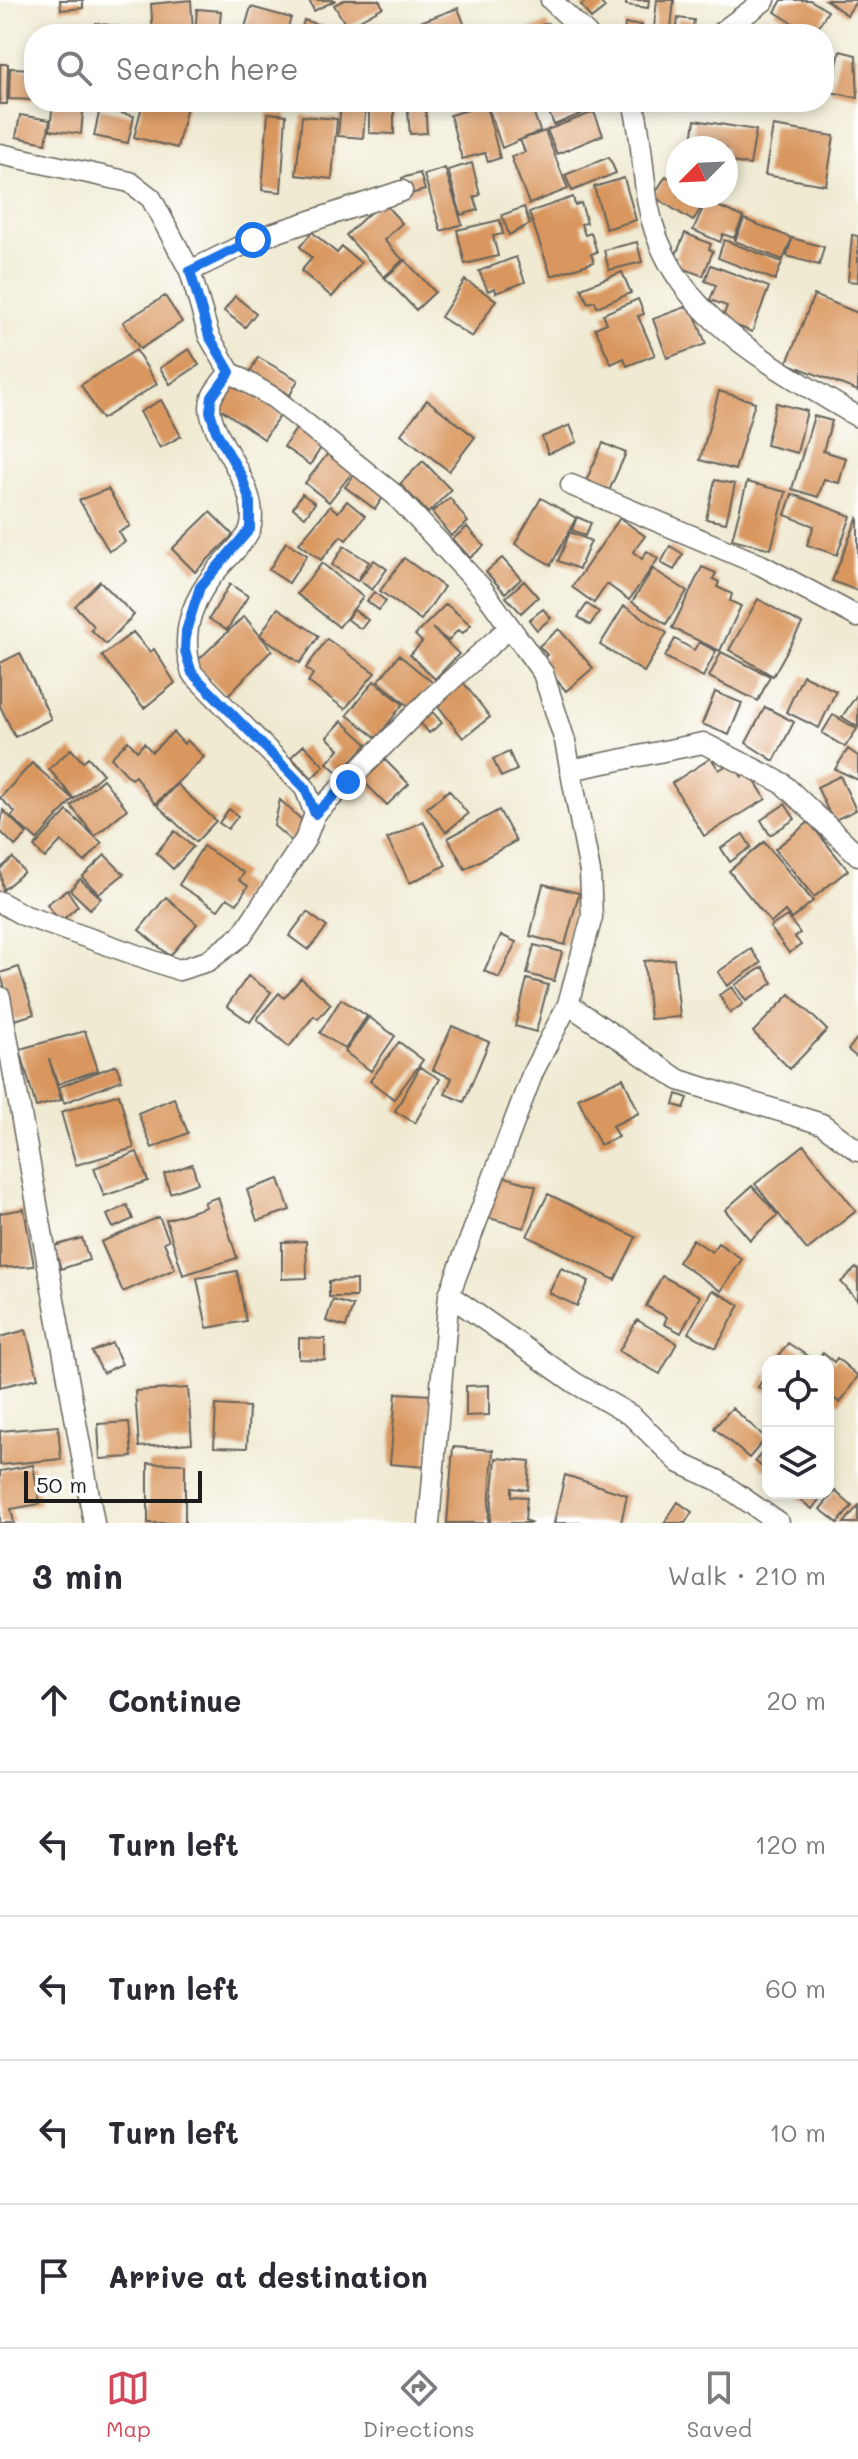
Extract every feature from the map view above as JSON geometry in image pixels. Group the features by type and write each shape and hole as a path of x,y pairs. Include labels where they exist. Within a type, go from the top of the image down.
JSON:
{"street":[{"path":"551,0 576,24"},
{"path":"733,24 765,0"},
{"path":"636,112 641,130 648,205 664,255 687,293 723,332 858,417"},
{"path":"0,154 130,182 151,198 190,271 209,336 230,372 274,398 395,495 481,587 543,673 570,770 590,872 592,917 568,1004 533,1072 449,1295 438,1386 429,1523"},
{"path":"190,271 265,235 402,191"},
{"path":"230,372 212,397 210,411 216,431 242,477 250,502 250,529 200,587 186,631 185,651 192,673 305,788 315,814"},
{"path":"571,485 761,565 858,617"},
{"path":"0,902 23,915 179,970 208,961 241,936 305,840 315,814 429,700 510,627"},
{"path":"570,770 703,743 782,783 858,855"},
{"path":"0,997 94,1523"},
{"path":"568,1004 679,1080 822,1124 858,1151"},
{"path":"449,1295 575,1383 632,1416 680,1463 717,1480 779,1523"}],"building":[{"path":"60,0 83,0 83,8 61,10"},
{"path":"191,0 193,24 152,24 151,4"},
{"path":"309,0 336,0 314,11"},
{"path":"344,0 379,0 383,7 352,24 345,24 334,5"},
{"path":"587,0 599,0 605,8 591,19 581,5"},
{"path":"626,0 649,0 648,8 626,5"},
{"path":"657,0 674,0 672,24 654,24"},
{"path":"782,0 810,0 828,11 820,24 794,24 775,12"},
{"path":"826,0 857,0 847,15"},
{"path":"251,7 291,18 289,24 246,24"},
{"path":"458,8 464,24 417,24"},
{"path":"197,9 221,11 220,24 196,24"},
{"path":"678,18 694,20 693,24 677,24"},
{"path":"840,51 856,55 858,98 834,93"},
{"path":"0,64 8,64 7,104 0,104"},
{"path":"10,68 24,69 24,100 9,99"},
{"path":"52,112 83,112 81,134 50,130"},
{"path":"99,112 134,116 128,143 94,136"},
{"path":"140,112 186,112 177,148 134,137"},
{"path":"340,112 365,112 363,138 338,136"},
{"path":"369,112 394,112 394,134 369,133"},
{"path":"408,112 426,112 427,133 410,134"},
{"path":"488,112 500,158 488,162 485,153 462,159 450,115"},
{"path":"490,112 533,112 540,131 502,148"},
{"path":"549,112 586,112 554,125"},
{"path":"594,112 603,135 557,154 547,130"},
{"path":"268,113 286,115 281,192 262,190"},
{"path":"20,115 50,120 46,143 16,137"},
{"path":"302,116 337,119 332,179 296,175"},
{"path":"695,120 756,130 750,165 738,163 738,136 693,136"},
{"path":"773,126 834,136 826,185 765,175"},
{"path":"545,131 568,189 529,204 511,157 525,152 520,140"},
{"path":"609,157 616,173 572,191 565,175"},
{"path":"472,163 480,195 474,197 478,210 461,215 448,170"},
{"path":"445,168 462,224 441,231 424,175"},
{"path":"420,173 425,190 407,195 402,178"},
{"path":"666,176 666,204 653,196"},
{"path":"624,178 636,220 606,229 594,187"},
{"path":"573,197 575,205 581,203 587,223 581,224 585,235 591,233 597,252 591,254 594,262 551,276 529,212"},
{"path":"382,201 402,223 384,240 403,260 384,277 346,235"},
{"path":"524,207 530,224 509,235 502,215"},
{"path":"672,208 701,208 693,221"},
{"path":"703,208 722,208 743,217 734,238 723,234 720,242 693,230"},
{"path":"744,219 792,238 783,260 735,241"},
{"path":"500,220 503,234 493,236 498,256 465,264 457,230"},
{"path":"312,232 337,253 342,247 361,263 332,297 301,271 312,258 300,247"},
{"path":"685,233 711,244 709,249 713,251 703,276 677,266 680,259 675,257"},
{"path":"852,235 858,236 858,282 848,281"},
{"path":"792,238 824,247 819,265 787,256"},
{"path":"724,240 782,262 775,280 718,258"},
{"path":"637,242 642,262 609,270 604,250"},
{"path":"516,257 525,282 496,293 495,288 488,291 479,271"},
{"path":"405,260 435,292 416,310 385,278"},
{"path":"711,265 769,287 752,332 722,320 727,306 710,300 716,285 705,281"},
{"path":"622,272 631,293 597,307 595,301 588,303 581,288"},
{"path":"465,280 496,300 472,337 441,317"},
{"path":"814,295 858,313 858,391 787,363"},
{"path":"165,296 182,322 140,349 123,322"},
{"path":"235,296 256,313 245,327 224,311"},
{"path":"638,299 644,314 638,316 655,355 627,366 624,358 611,364 595,328 607,323 603,314"},
{"path":"691,305 706,344 667,358 653,319"},
{"path":"189,349 199,365 170,384 160,368"},
{"path":"136,350 157,384 102,419 81,385"},
{"path":"258,357 298,380 290,395 250,372"},
{"path":"232,380 281,414 264,439 215,405"},
{"path":"719,391 755,402 735,470 700,460"},
{"path":"161,400 181,436 160,448 140,412"},
{"path":"427,400 475,437 449,471 401,434"},
{"path":"776,403 807,411 797,453 766,445"},
{"path":"814,416 832,421 823,451 846,458 839,483 824,479 818,497 792,489"},
{"path":"570,425 577,442 548,454 542,437"},
{"path":"298,426 324,443 310,465 284,447"},
{"path":"603,443 626,453 608,493 585,483"},
{"path":"330,451 354,470 329,502 305,483"},
{"path":"423,461 451,490 428,513 400,484"},
{"path":"356,472 386,493 375,509 345,487"},
{"path":"715,480 735,484 726,523 706,519"},
{"path":"747,482 786,492 771,549 732,539"},
{"path":"108,489 130,526 119,532 125,542 109,551 79,500"},
{"path":"302,494 315,503 305,517 293,508"},
{"path":"792,494 851,516 837,555 807,545 814,526 785,515"},
{"path":"450,498 468,522 451,536 432,512"},
{"path":"541,498 576,518 551,565 515,544"},
{"path":"347,501 365,516 346,540 341,536 321,560 299,543 330,506 338,512"},
{"path":"210,512 233,535 195,572 172,549"},
{"path":"577,517 591,523 585,536 572,530"},
{"path":"858,517 858,591 832,581"},
{"path":"620,518 645,536 633,552 642,559 647,551 658,559 629,600 607,584 594,603 572,587"},
{"path":"467,527 484,546 470,558 453,539"},
{"path":"570,532 591,541 579,569 558,561"},
{"path":"286,542 307,555 289,583 269,570"},
{"path":"344,546 369,562 357,581 332,565"},
{"path":"670,546 683,554 674,570 661,563"},
{"path":"404,558 444,587 421,620 380,591"},
{"path":"502,558 521,579 505,593 486,572"},
{"path":"374,560 387,569 372,590 359,580"},
{"path":"322,563 363,597 339,627 297,594"},
{"path":"702,567 716,573 713,579 719,582 717,587 732,594 730,601 741,606 720,651 672,628"},
{"path":"653,569 687,591 666,624 632,602"},
{"path":"100,581 134,615 106,644 91,630 94,626 75,606"},
{"path":"524,581 538,597 521,613 506,597"},
{"path":"230,584 248,596 227,630 209,619"},
{"path":"374,592 386,601 379,610 367,601"},
{"path":"758,599 802,624 773,676 729,650"},
{"path":"446,604 471,625 463,633 458,630 448,641 432,628 459,654 435,679 410,655 422,642 415,635"},
{"path":"587,604 599,612 590,625 578,617"},
{"path":"624,606 667,633 644,672 600,645"},
{"path":"278,608 319,636 300,663 260,635"},
{"path":"543,609 551,618 537,630 529,620"},
{"path":"354,610 368,620 361,629 347,619"},
{"path":"244,616 272,650 227,696 194,664"},
{"path":"559,629 593,668 566,691 540,661 547,655 539,646"},
{"path":"133,632 150,652 154,649 175,683 144,708 102,656"},
{"path":"327,639 375,673 345,709 308,682 313,674 306,668"},
{"path":"675,639 694,650 699,642 716,651 703,677 665,657"},
{"path":"721,652 770,676 758,701 709,677"},
{"path":"20,653 51,719 15,737 0,706 0,663"},
{"path":"399,655 433,683 412,709 378,681"},
{"path":"803,675 836,691 819,728 786,712"},
{"path":"374,681 403,704 377,738 347,715"},
{"path":"463,682 490,717 463,738 436,703"},
{"path":"715,692 742,703 729,735 702,724"},
{"path":"858,693 858,727 842,717"},
{"path":"765,707 794,722 774,761 746,743"},
{"path":"433,712 442,723 429,733 420,722"},
{"path":"833,715 857,729 845,747 822,733"},
{"path":"342,721 367,744 339,774 327,763 339,749 327,737"},
{"path":"173,732 184,744 187,740 204,757 155,804 135,776 131,779 111,758 128,741 137,751 144,743 152,752"},
{"path":"304,745 324,766 312,778 291,757"},
{"path":"71,749 83,762 88,757 103,774 74,799 49,769"},
{"path":"848,749 858,756 858,780 835,769"},
{"path":"509,752 517,770 501,777 493,759"},
{"path":"711,758 719,770 732,762 742,777 749,772 766,799 704,836 672,783"},
{"path":"385,760 409,784 387,805 363,781"},
{"path":"32,763 73,799 37,840 11,817 15,812 0,798"},
{"path":"840,776 856,810 833,821 817,787"},
{"path":"103,779 127,809 95,836 71,806"},
{"path":"177,784 216,821 196,842 157,805"},
{"path":"449,790 468,814 446,832 427,808"},
{"path":"280,800 303,821 295,844 274,826"},
{"path":"785,804 795,819 770,835 761,820"},
{"path":"229,809 238,816 228,829 219,823"},
{"path":"3,810 27,834 15,846 0,831"},
{"path":"499,810 516,841 465,869 448,838"},
{"path":"67,811 102,843 85,862 61,841 45,858 34,847"},
{"path":"423,821 446,865 410,883 387,839"},
{"path":"809,822 848,870 814,897 775,849"},
{"path":"175,831 193,847 173,869 156,853"},
{"path":"743,834 751,847 730,862 721,848"},
{"path":"764,842 813,901 792,919 785,911 771,923 729,871"},
{"path":"203,846 244,873 239,880 248,886 237,904 227,898 218,910 179,885"},
{"path":"105,855 124,874 99,894 82,877"},
{"path":"13,858 24,872 3,890 0,869"},
{"path":"80,879 101,898 90,909 70,890"},
{"path":"543,884 579,893 565,945 530,936"},
{"path":"67,890 78,906 60,922 47,904"},
{"path":"166,897 197,924 170,956 139,930"},
{"path":"307,912 327,927 308,950 289,936"},
{"path":"787,916 800,933 795,937 801,945 789,953 770,927"},
{"path":"501,935 516,942 499,978 484,971"},
{"path":"534,945 562,952 554,981 527,974"},
{"path":"751,949 761,963 727,986 718,972"},
{"path":"674,959 680,1017 650,1019 644,961"},
{"path":"19,967 34,1014 15,1020 0,973"},
{"path":"763,967 773,983 746,1001 735,985"},
{"path":"248,976 271,992 250,1022 227,1006"},
{"path":"301,978 331,1004 318,1019 314,1016 289,1047 257,1019 279,993 284,998"},
{"path":"527,979 548,985 536,1032 515,1026"},
{"path":"732,987 743,1004 730,1013 719,995"},
{"path":"790,994 827,1030 790,1069 753,1032"},
{"path":"341,999 367,1016 345,1049 320,1033"},
{"path":"369,1017 395,1036 371,1071 345,1052"},
{"path":"452,1026 489,1042 464,1102 445,1094 452,1078 433,1070"},
{"path":"85,1031 98,1070 58,1084 49,1059 61,1100 36,1107 20,1049"},
{"path":"858,1037 858,1058 848,1050"},
{"path":"399,1042 423,1060 394,1099 370,1081"},
{"path":"116,1065 122,1080 64,1103 59,1087"},
{"path":"420,1067 440,1079 415,1123 395,1111"},
{"path":"623,1078 639,1113 612,1126 618,1137 600,1145 578,1098"},
{"path":"119,1094 134,1148 76,1165 61,1112"},
{"path":"677,1094 688,1098 684,1108 674,1105"},
{"path":"174,1098 188,1133 152,1148 138,1113"},
{"path":"804,1145 856,1211 807,1250 755,1184"},
{"path":"137,1152 148,1181 104,1196 94,1168"},
{"path":"192,1164 198,1183 170,1193 164,1174"},
{"path":"498,1175 536,1186 524,1228 486,1217"},
{"path":"279,1179 290,1210 257,1221 247,1190"},
{"path":"752,1186 778,1215 750,1240 725,1210"},
{"path":"548,1194 636,1237 615,1280 527,1236"},
{"path":"218,1197 237,1258 183,1275 166,1220 206,1207 204,1202"},
{"path":"127,1205 133,1219 113,1228 107,1215"},
{"path":"24,1209 34,1266 0,1268 0,1213"},
{"path":"159,1217 169,1240 164,1242 175,1269 123,1292 101,1242"},
{"path":"82,1238 89,1260 61,1269 54,1246"},
{"path":"693,1239 712,1252 718,1243 742,1259 721,1291 678,1262"},
{"path":"306,1241 307,1278 282,1279 282,1242"},
{"path":"561,1268 589,1281 577,1306 549,1293"},
{"path":"856,1268 858,1270 858,1301 841,1282"},
{"path":"237,1271 246,1321 207,1328 197,1278"},
{"path":"662,1276 700,1296 681,1333 664,1324 667,1317 646,1306"},
{"path":"356,1280 356,1297 329,1297 329,1281"},
{"path":"712,1290 740,1305 716,1348 688,1333"},
{"path":"333,1300 353,1306 346,1327 326,1321"},
{"path":"637,1320 677,1343 660,1374 619,1351"},
{"path":"26,1330 38,1378 0,1387 0,1337"},
{"path":"299,1338 325,1339 325,1360 299,1359"},
{"path":"112,1343 122,1364 103,1373 92,1352"},
{"path":"788,1343 806,1355 779,1355"},
{"path":"837,1358 858,1376 840,1403 834,1398 834,1362"},
{"path":"489,1385 489,1415 466,1416 466,1386"},
{"path":"188,1388 192,1443 139,1447 135,1391"},
{"path":"396,1393 431,1395 426,1467 390,1464"},
{"path":"216,1405 249,1407 247,1448 214,1447"},
{"path":"732,1408 762,1434 762,1443 749,1458 714,1428"},
{"path":"129,1422 132,1457 100,1459 98,1424"},
{"path":"58,1426 61,1459 0,1465 0,1431"},
{"path":"453,1447 493,1450 488,1523 447,1523"},
{"path":"762,1452 762,1467 755,1461"},
{"path":"496,1458 530,1461 528,1490 512,1488 512,1496 527,1497 525,1520 532,1523 490,1523"},
{"path":"148,1463 185,1464 185,1523 148,1523"},
{"path":"33,1465 40,1504 11,1509 14,1523 0,1523 0,1471"},
{"path":"565,1475 627,1495 621,1523 554,1523"},
{"path":"834,1492 852,1506 838,1523 820,1509 828,1499 834,1499"},
{"path":"799,1499 820,1499 812,1509"},
{"path":"678,1502 692,1512 685,1523 664,1523"},
{"path":"858,1506 858,1523 844,1523"}],"route":[{"path":"253,240 190,271 209,336 230,372 212,397 210,411 216,431 242,477 250,502 250,529 200,587 186,631 185,651 192,673 305,788 315,814 348,782"}]}
